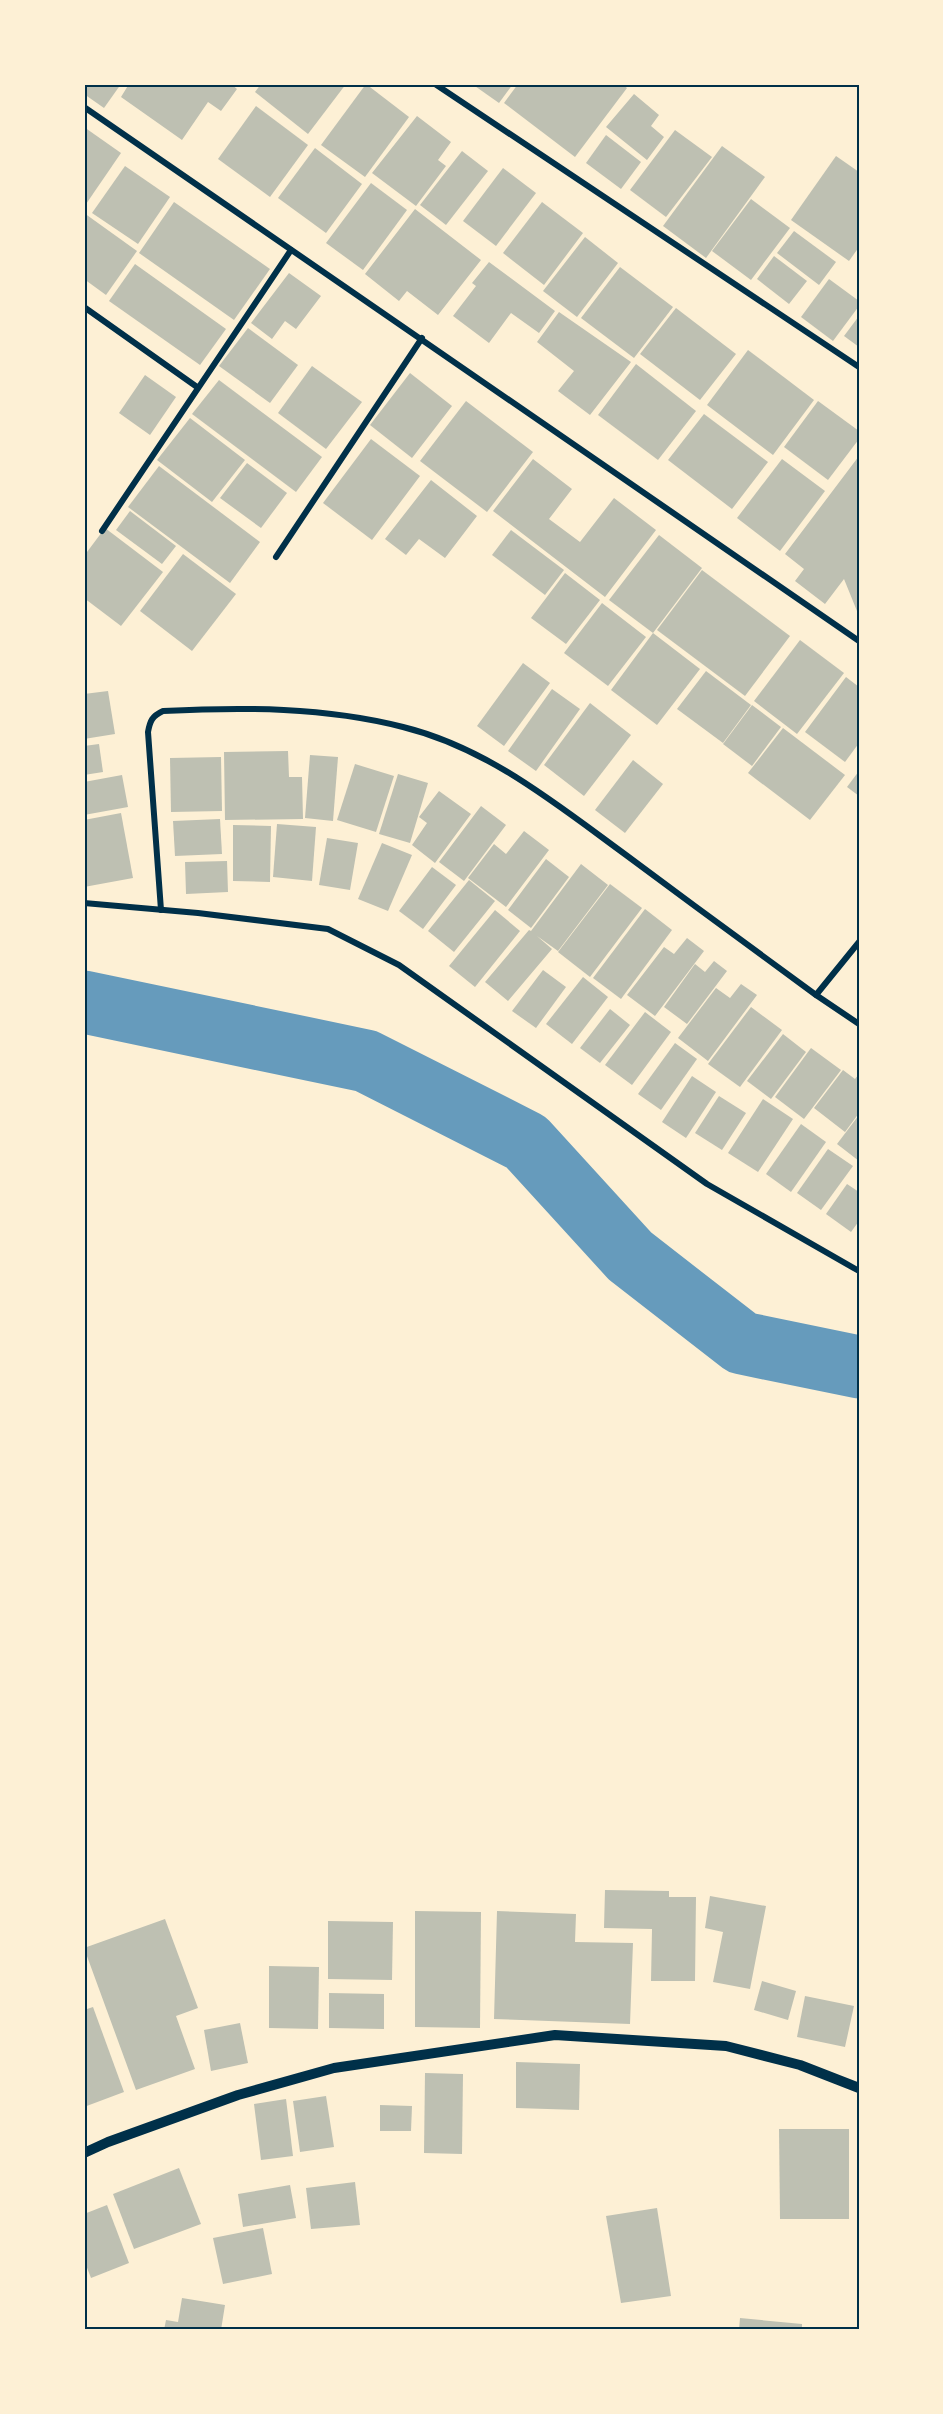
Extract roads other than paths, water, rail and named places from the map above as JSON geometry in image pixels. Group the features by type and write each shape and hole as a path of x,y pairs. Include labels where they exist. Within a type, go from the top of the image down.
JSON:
{"street":[{"path":"435,84 859,367"},
{"path":"84,107 859,640"},
{"path":"102,531 291,250"},
{"path":"84,307 197,387"},
{"path":"276,557 422,338"},
{"path":"161,910 148,732 150,721 155,714 163,711 229,708 323,713 403,727 461,747 526,782 816,995 859,1024"},
{"path":"84,903 198,913 328,929 360,944 399,965 707,1184 859,1271"},
{"path":"816,995 859,942"},
{"path":"84,2153 237,2095 334,2068 555,2035 726,2046 800,2065 859,2088"}],"waterway":[{"path":"84,1002 366,1061 526,1142 630,1256 742,1343 859,1367"}]}
